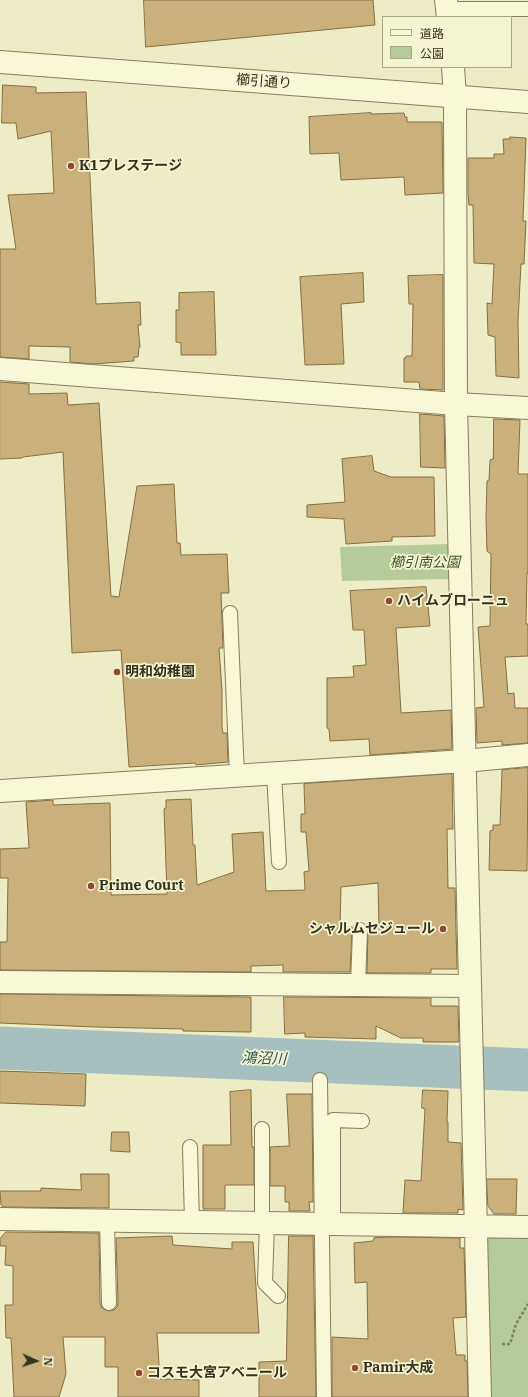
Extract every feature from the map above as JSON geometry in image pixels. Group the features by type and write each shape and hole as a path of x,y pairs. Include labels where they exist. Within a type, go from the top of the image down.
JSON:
{"street":[{"name":"櫛引通り","path":"0,62 528,102"},
{"path":"453,68 455,97 456,404 480,1397"},
{"path":"0,369 456,404 528,408"},
{"path":"0,791 465,761 528,755"},
{"path":"0,982 470,986"},
{"path":"0,1219 528,1227"}],"lane":[{"path":"447,9 528,9"},
{"path":"230,613 237,776"},
{"path":"274,773 279,862"},
{"path":"358,985 360,930"},
{"path":"320,1080 327,1224"},
{"path":"324,1397 327,1224 332,1120 362,1121"},
{"path":"262,1129 265,1283 278,1296"},
{"path":"190,1147 192,1222"},
{"path":"107,1221 109,1303"}],"path":[{"path":"479,1345 510,1344 516,1324 528,1304"}],"green space":[{"name":"櫛引南公園","path":"449,544 451,579 342,581 340,547"},
{"path":"480,1231 528,1231 528,1397 484,1397"}],"building":[{"path":"144,0 373,0 375,25 146,47"},
{"path":"3,85 36,87 36,93 86,92 96,304 140,302 141,325 138,325 140,347 138,357 134,357 134,361 93,364 70,362 70,347 29,346 29,359 0,357 0,249 16,249 8,195 54,193 51,131 18,139 16,123 2,123"},
{"path":"371,113 404,113 405,117 407,117 407,122 442,122 443,193 405,195 404,177 341,180 339,153 310,154 309,117"},
{"path":"510,137 526,138 523,221 526,221 524,264 521,264 518,321 519,378 496,376 495,337 488,335 487,303 492,304 494,264 474,263 473,205 469,205 468,193 468,158 494,158 494,154 504,154 503,139 510,139"},
{"path":"363,273 364,302 341,304 344,364 305,365 300,277"},
{"path":"443,275 443,390 420,389 419,382 404,382 404,358 406,358 406,356 412,356 413,304 409,304 408,276"},
{"path":"214,292 216,355 181,355 181,343 176,342 176,310 179,310 179,293"},
{"path":"0,382 29,384 29,394 67,393 68,405 99,403 111,596 119,597 137,486 174,484 177,543 180,543 181,555 227,554 229,593 221,593 223,648 219,648 222,691 222,727 223,733 227,733 228,762 196,765 195,763 129,767 121,650 72,653 63,452 22,458 0,459"},
{"path":"420,414 444,416 445,468 421,467"},
{"path":"494,419 520,420 518,474 528,474 528,573 526,624 528,624 528,656 505,657 508,694 514,693 515,708 528,708 528,743 502,745 502,741 477,743 476,708 484,707 478,627 490,626 491,554 487,551 486,519 487,481 489,480 490,460 493,459"},
{"path":"372,456 374,471 391,477 434,477 435,536 392,537 392,541 346,544 344,519 307,517 307,505 345,502 342,459"},
{"path":"426,587 430,626 396,628 401,713 451,710 452,749 370,755 369,739 330,741 329,729 327,728 327,678 354,677 353,666 366,665 364,630 353,630 350,591"},
{"path":"528,768 527,871 489,870 490,831 493,830 493,825 500,825 502,770"},
{"path":"452,774 453,829 447,829 448,888 455,888 457,969 431,969 431,973 367,973 368,927 379,927 378,883 341,887 340,928 352,927 350,972 283,972 283,965 251,966 251,972 0,970 0,942 7,942 8,878 0,878 0,849 29,848 26,802 53,800 53,805 110,803 111,895 167,894 164,809 166,808 166,800 191,799 193,845 195,845 197,885 234,872 232,834 263,832 266,891 305,890 304,872 309,871 306,832 301,832 301,814 305,814 304,784"},
{"path":"0,994 251,997 251,1032 183,1031 183,1029 0,1023"},
{"path":"284,997 431,998 431,1006 458,1006 459,1042 423,1042 423,1038 401,1038 376,1026 376,1039 305,1037 305,1033 285,1034"},
{"path":"0,1071 86,1074 85,1106 0,1103"},
{"path":"251,1090 254,1185 225,1185 225,1209 203,1209 203,1145 231,1145 230,1092"},
{"path":"423,1090 448,1091 448,1142 461,1143 463,1210 458,1209 458,1213 403,1213 405,1180 421,1181 425,1109 422,1108"},
{"path":"287,1094 312,1094 313,1202 309,1202 310,1211 289,1211 289,1202 285,1202 285,1186 270,1186 270,1147 289,1146"},
{"path":"112,1132 129,1132 130,1152 111,1151"},
{"path":"81,1174 109,1174 109,1208 3,1207 1,1205 0,1191 41,1191 41,1188 81,1190"},
{"path":"487,1179 517,1179 516,1214 494,1214 488,1206"},
{"path":"6,1232 99,1233 100,1303 102,1308 109,1311 114,1310 118,1303 116,1238 172,1236 173,1245 232,1249 232,1242 253,1242 259,1333 157,1333 160,1379 199,1380 199,1397 118,1397 118,1367 105,1367 105,1337 63,1337 66,1374 59,1397 14,1397 11,1338 6,1338 5,1305 13,1305 13,1266 5,1265 6,1246 0,1246 0,1239"},
{"path":"289,1236 313,1236 316,1397 259,1397 259,1362 286,1361"},
{"path":"374,1238 460,1238 460,1248 464,1248 466,1317 453,1318 456,1355 465,1355 465,1361 467,1361 468,1397 332,1397 332,1337 368,1339 367,1282 355,1283 354,1243 373,1241"}],"waterway":[{"name":"鴻沼川","path":"0,1048 528,1070"}],"place":[{"name":"K1プレステージ","path":"71,166"},
{"name":"ハイムブローニュ","path":"389,601"},
{"name":"明和幼稚園","path":"117,672"},
{"name":"Prime Court","path":"91,886"},
{"name":"シャルムセジュール","path":"443,929"},
{"name":"Pamir大成","path":"355,1368"},
{"name":"コスモ大宮アベニール","path":"139,1373"}]}
